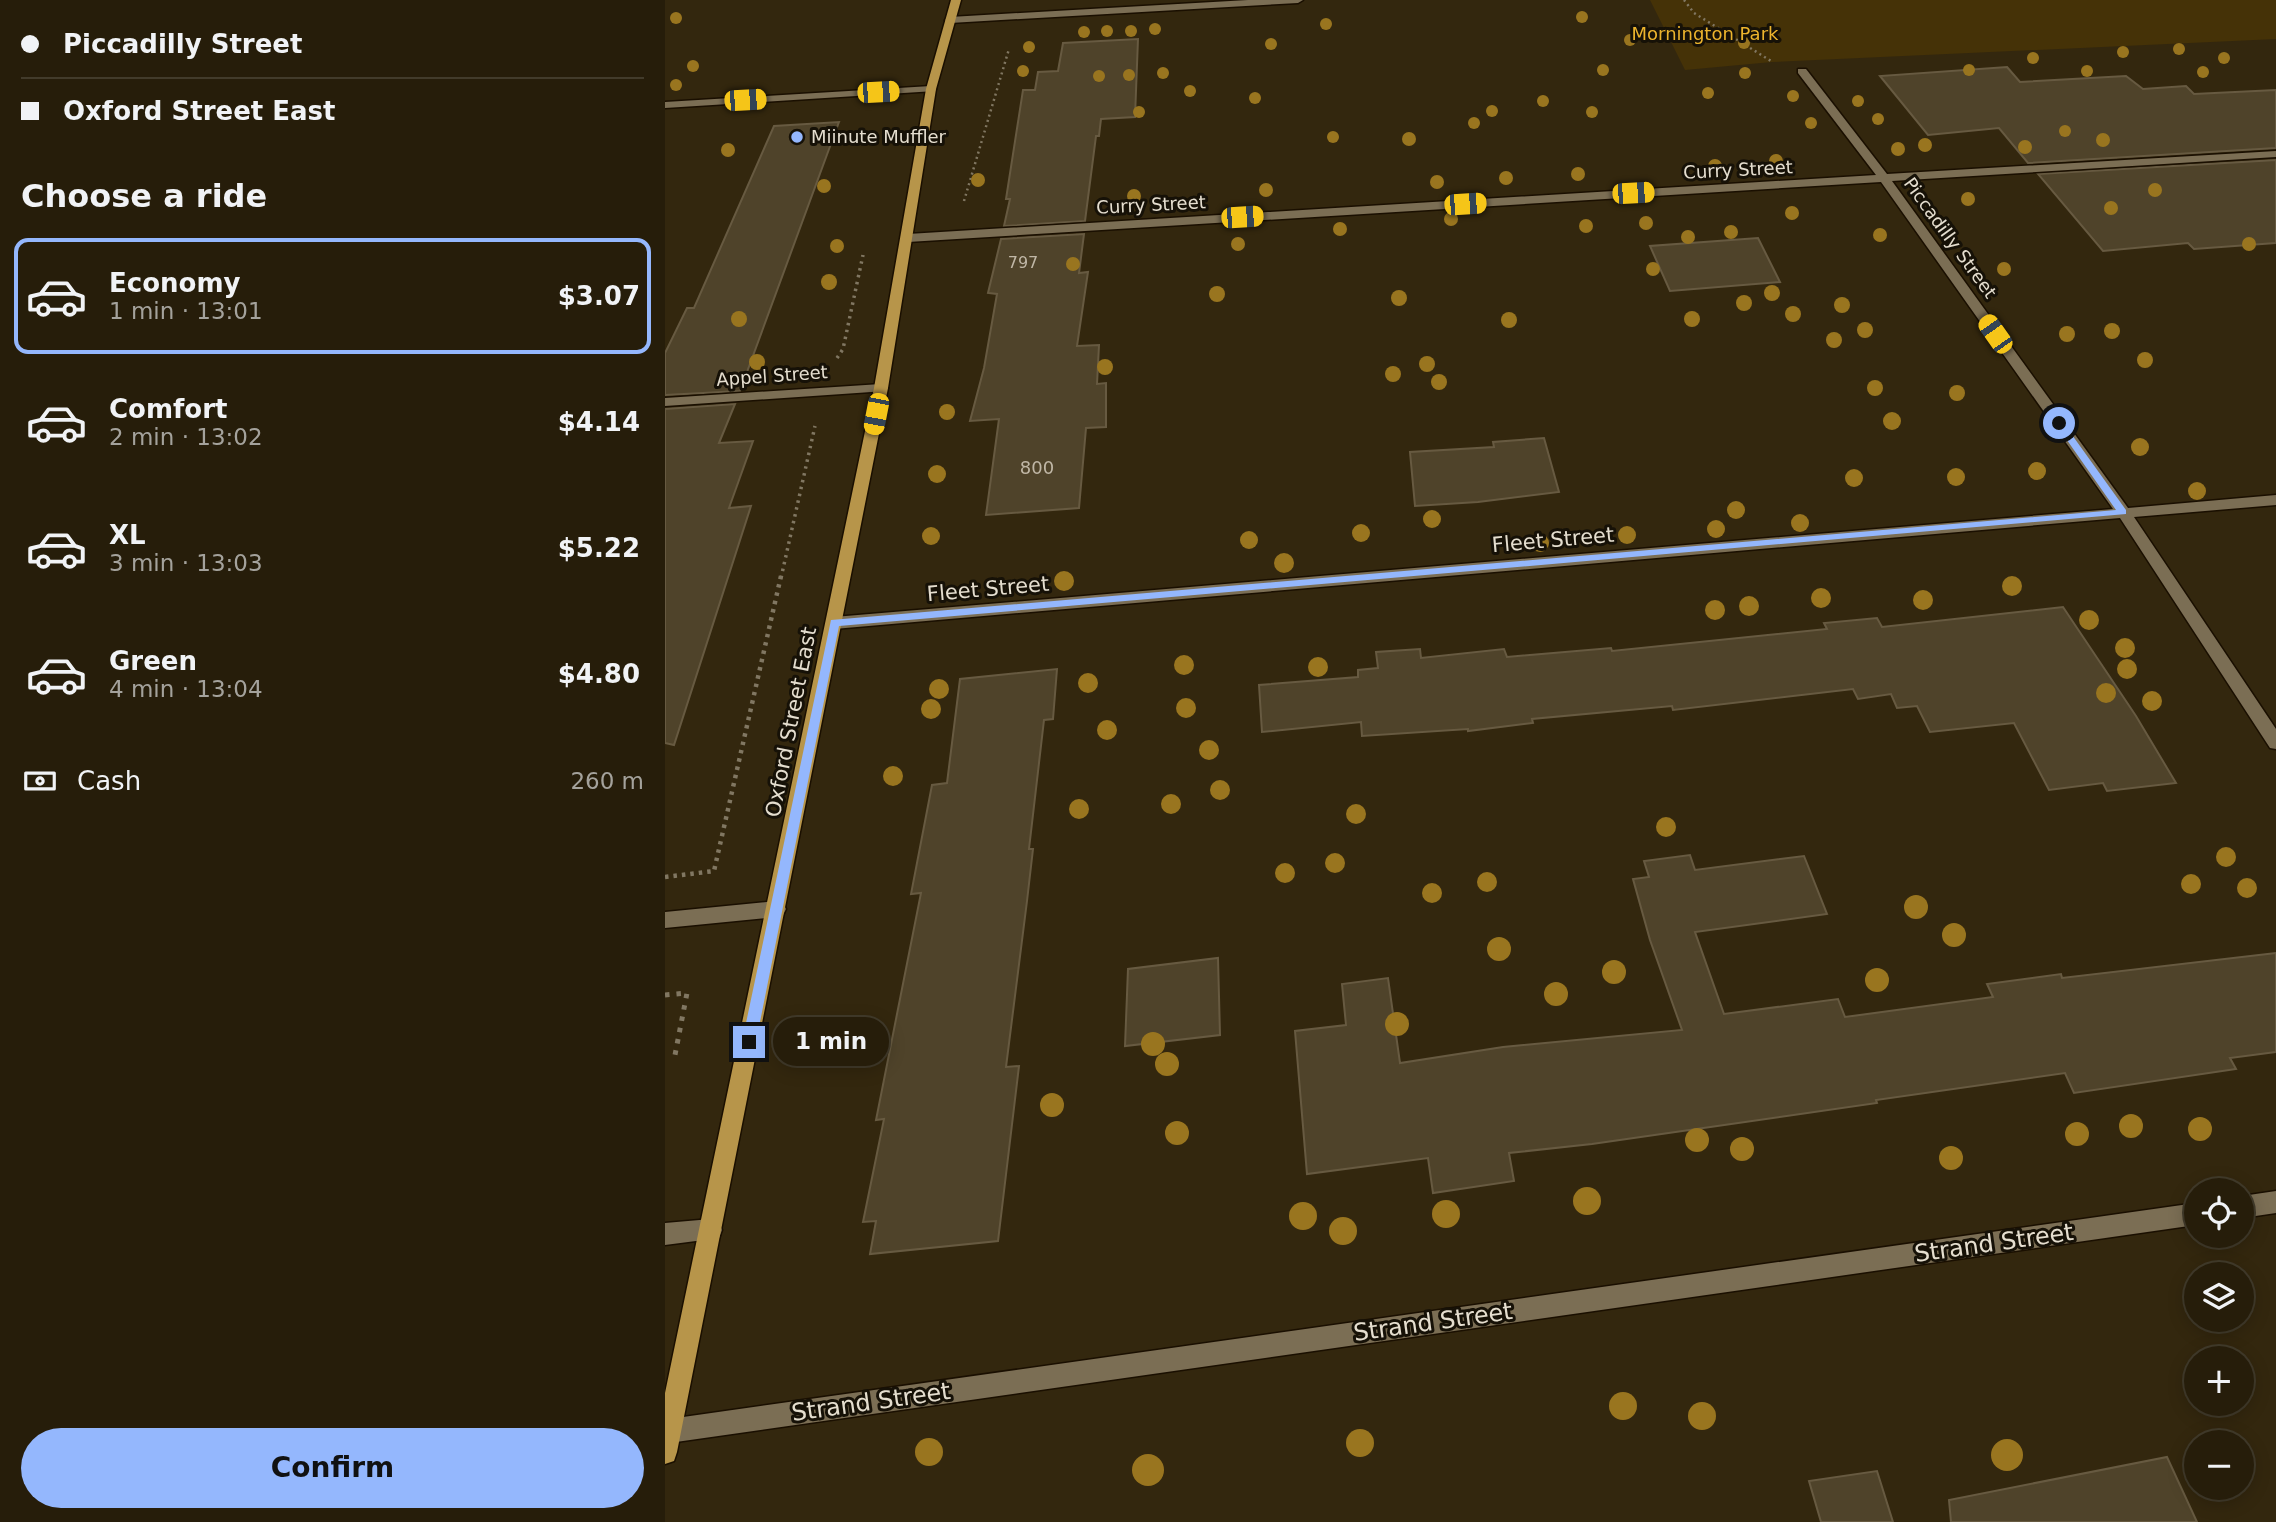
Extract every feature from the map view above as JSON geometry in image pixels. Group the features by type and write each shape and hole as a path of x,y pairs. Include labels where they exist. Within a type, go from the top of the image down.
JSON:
{"main road":[{"name":"Oxford Street East","path":"667,1441 881,388 932,89 956,0"}],"street":[{"path":"950,20 1298,0"},
{"name":"Piccadilly Street","path":"1803,71 1884,178 2123,512 2276,743"},
{"path":"665,105 932,89"},
{"name":"Curry Street","path":"908,238 2276,154"},
{"name":"Appel Street","path":"665,402 881,388"},
{"name":"Fleet Street","path":"834,623 2276,500"},
{"path":"665,920 776,909"},
{"path":"2254,1205 2276,1202"},
{"name":"Strand Street","path":"667,1441 2184,1216"},
{"path":"665,1234 711,1230"}],"path":[{"path":"1684,0 1694,13 1785,72 1803,71"},
{"path":"961,210 1011,40"},
{"path":"832,364 843,349 863,256"},
{"path":"665,877 714,872 816,420"},
{"path":"665,995 687,993 675,1055"}],"green space":[{"name":"Mornington Park","path":"1650,0 2276,0 2276,39 1772,62 1685,70"}],"building":[{"path":"1138,39 1135,117 1101,119 1099,136 1096,136 1085,221 1004,226 1010,199 1006,199 1023,90 1035,90 1038,72 1058,71 1063,43"},
{"path":"2007,67 2020,82 2126,76 2143,89 2186,86 2194,94 2276,90 2276,148 2028,163 1999,128 1928,135 1880,76"},
{"path":"839,122 740,391 665,395 665,353 687,308 694,308 774,126"},
{"path":"2276,160 2276,243 2194,249 2188,243 2103,251 2038,174"},
{"path":"1084,234 1079,273 1088,272 1077,346 1099,345 1097,384 1106,383 1106,427 1086,428 1079,508 986,515 999,419 970,421 984,368 997,294 988,293 1001,239"},
{"path":"1758,238 1780,282 1670,291 1650,246"},
{"path":"735,404 719,443 753,441 729,508 751,506 674,745 665,743 665,409"},
{"path":"1544,438 1559,492 1478,502 1415,506 1410,452 1494,447 1493,442"},
{"path":"2063,607 2136,716 2176,783 2107,791 2103,783 2049,790 2014,723 1930,732 1917,706 1897,708 1891,694 1858,699 1853,689 1673,710 1672,706 1532,719 1533,723 1468,731 1362,736 1361,722 1262,732 1259,685 1358,677 1358,670 1378,668 1376,652 1420,649 1421,658 1504,649 1507,657 1611,648 1612,651 1827,629 1824,623 1877,618 1882,627"},
{"path":"1057,669 1053,719 1044,720 1029,849 1033,849 1006,1067 1019,1066 998,1241 870,1254 876,1221 863,1222 884,1119 876,1120 921,893 911,894 932,785 947,783 960,679"},
{"path":"1690,855 1695,870 1804,856 1827,914 1695,932 1724,1014 1838,999 1845,1017 1993,997 1987,984 2276,953 2276,1052 2230,1058 2236,1069 2074,1093 2065,1073 1876,1100 1877,1103 1592,1144 1509,1153 1514,1181 1433,1193 1428,1158 1307,1174 1295,1031 1346,1025 1342,984 1388,978 1400,1063 1503,1047 1682,1030 1650,940 1633,879 1649,877 1644,861"},
{"path":"1218,958 1220,1035 1125,1046 1128,969"},
{"path":"2167,1457 2184,1494 2184,1500 2187,1500 2197,1522 1951,1522 1949,1500"},
{"path":"1877,1471 1893,1522 1821,1522 1809,1481"}],"place":[{"name":"Miinute Muffler","path":"797,137"}],"route":[{"path":"749,1042 834,623 2123,512 2059,423"}]}
